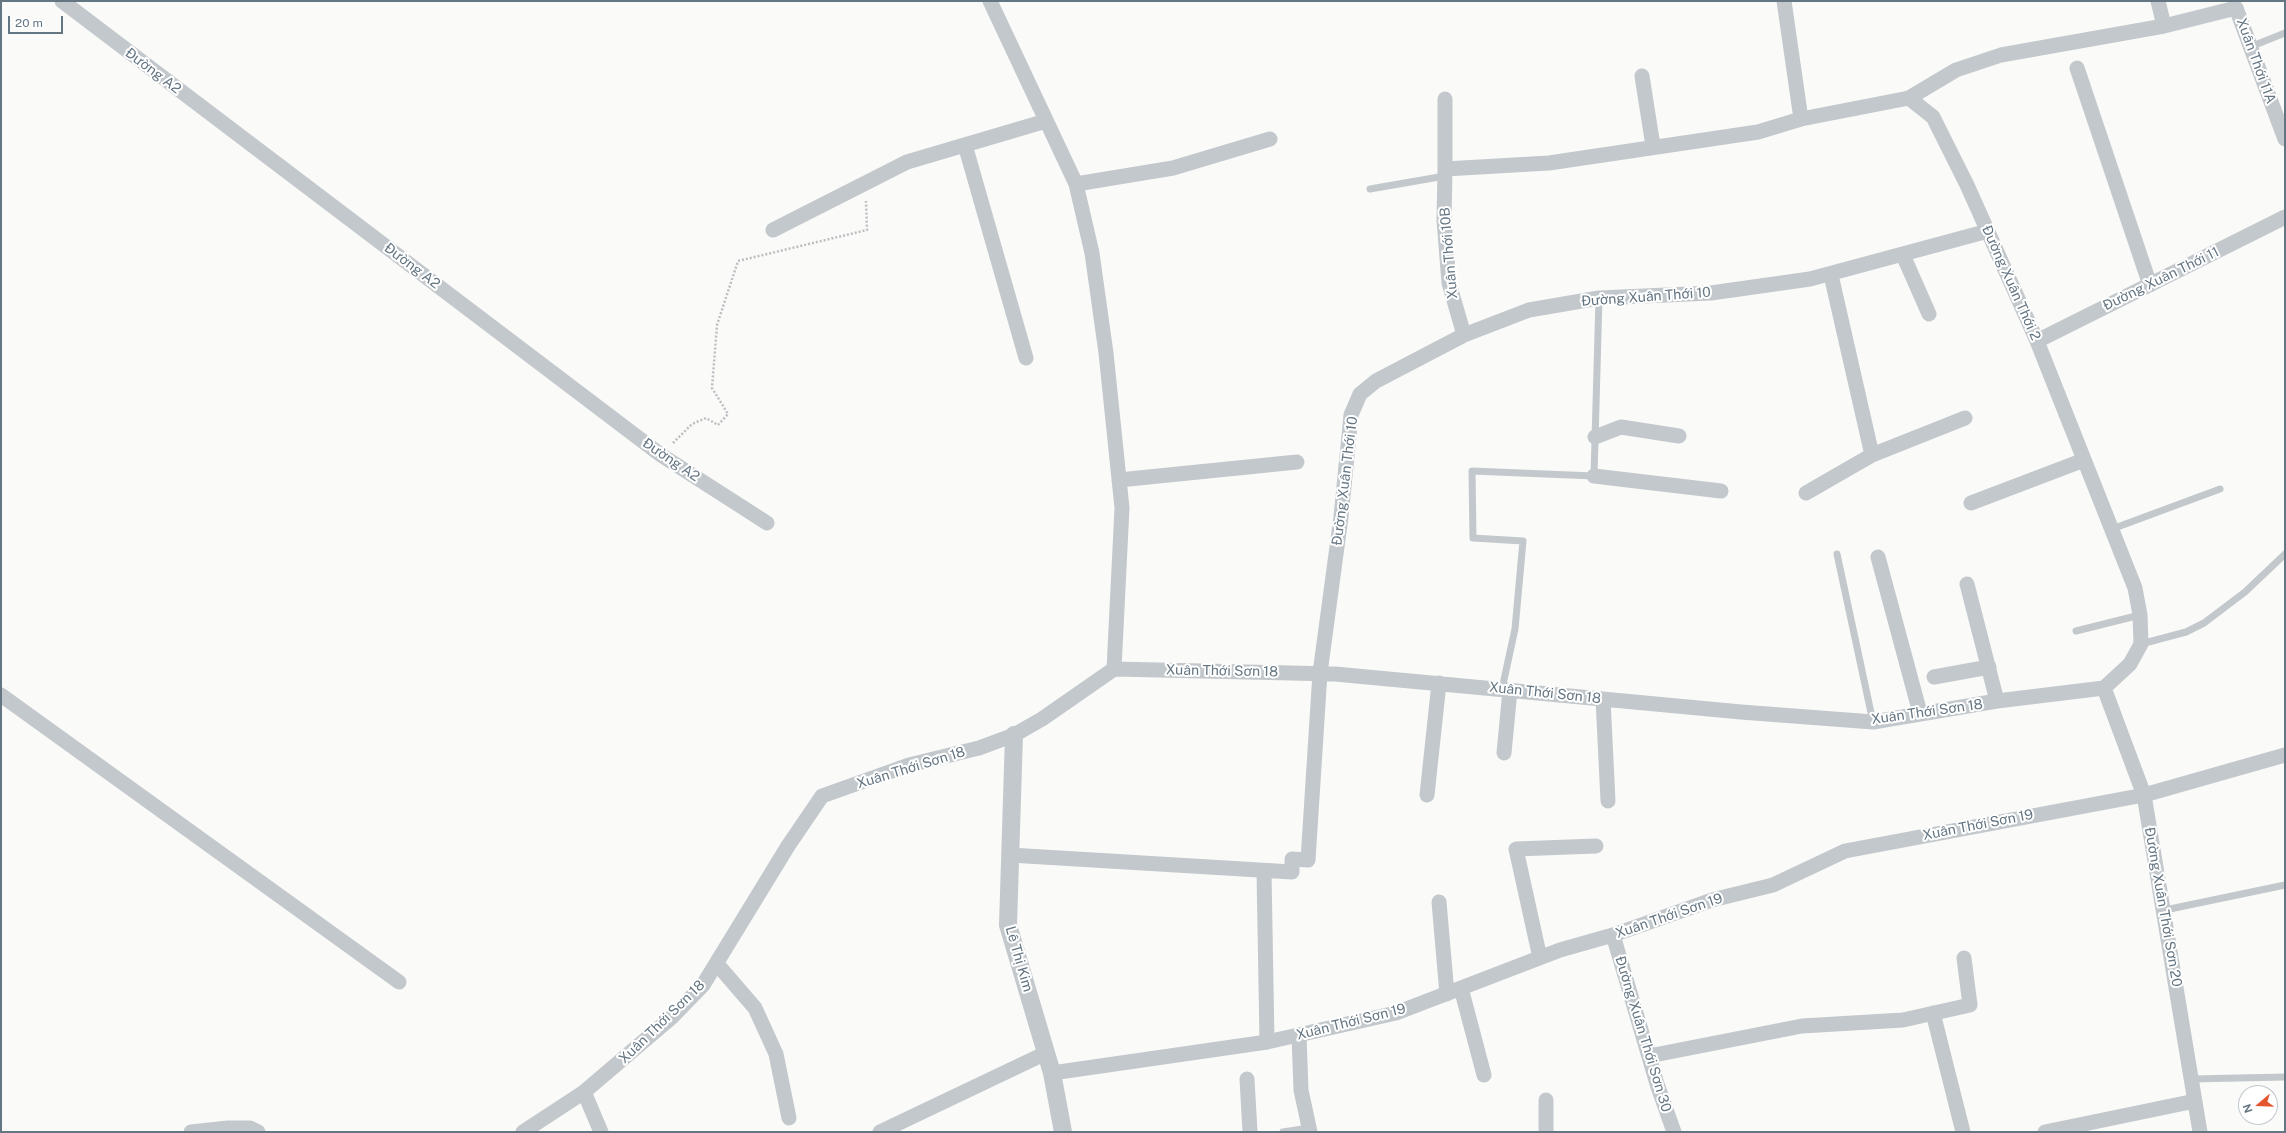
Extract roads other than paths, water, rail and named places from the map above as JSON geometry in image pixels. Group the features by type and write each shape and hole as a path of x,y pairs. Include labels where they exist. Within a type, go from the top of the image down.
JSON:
{"street":[{"name":"Đường A2","path":"62,1 661,455 767,523"},
{"path":"990,1 1076,184 1092,254 1106,353 1122,508 1114,669"},
{"path":"1784,1 1801,119"},
{"path":"2158,1 2164,26"},
{"name":"Xuân Thới 11A","path":"1909,98 1956,70 2001,55 2164,26 2235,4 2285,139"},
{"path":"2077,68 2150,285"},
{"path":"1642,76 1653,146"},
{"path":"1445,172 1549,163 1653,146 1758,132 1801,119 1909,98"},
{"name":"Đường Xuân Thới 2","path":"1909,98 1933,117 1988,231 2037,341 2135,588 2140,615 2141,644"},
{"name":"Xuân Thới 10B","path":"1445,99 1444,220 1449,283 1464,335"},
{"path":"773,230 907,162 1046,121"},
{"path":"1076,184 1173,168 1270,139"},
{"path":"965,145 1026,358"},
{"name":"Đường Xuân Thới 11","path":"2037,341 2285,217"},
{"name":"Đường Xuân Thới 10","path":"1264,871 1292,872 1292,859 1308,860 1320,673 1341,517 1351,415 1360,394 1376,381 1464,335 1529,310 1599,298 1711,293 1831,275 1988,231"},
{"path":"1903,255 1929,314"},
{"path":"1831,275 1872,455"},
{"path":"1806,493 1872,455 1965,418"},
{"path":"1595,437 1621,427 1679,436"},
{"path":"1971,503 2084,460"},
{"path":"1119,480 1297,462"},
{"path":"1594,476 1721,491"},
{"path":"1878,557 1920,713"},
{"path":"1967,584 1997,701"},
{"path":"2104,688 2130,664 2141,644"},
{"path":"1934,677 1989,667"},
{"name":"Xuân Thới Sơn 18","path":"523,1132 584,1092 672,1016 703,985 788,846 822,796 908,765 979,748 1014,735 1042,719 1114,669 1320,673 1506,689 1741,712 1873,722 1997,701 2104,688"},
{"path":"1427,795 1439,683"},
{"name":"Đường Xuân Thới Sơn 20","path":"2104,688 2144,795 2165,910 2200,1132"},
{"path":"1504,752 1506,689"},
{"path":"1,695 399,982"},
{"path":"1603,699 1608,801"},
{"name":"Lê Thị Kim","path":"1014,735 1008,925 1052,1073 1063,1132"},
{"name":"Xuân Thới Sơn 19","path":"1052,1073 1267,1042 1396,1013 1540,958 1613,935 1712,900 1772,885 1845,851 2144,795 2285,755"},
{"path":"1540,958 1516,849 1596,846"},
{"path":"1010,855 1264,871 1267,1042"},
{"path":"1439,902 1447,994"},
{"name":"Đường Xuân Thới Sơn 30","path":"1613,935 1649,1056 1674,1132"},
{"path":"1649,1056 1802,1026 1903,1020 1970,1005 1964,958"},
{"path":"717,964 755,1008 776,1054 788,1118"},
{"path":"1461,988 1484,1075"},
{"path":"1933,1013 1963,1132"},
{"path":"1299,1035 1300,1090 1310,1130"},
{"path":"880,1132 1046,1052"},
{"path":"1247,1079 1250,1132"},
{"path":"584,1092 601,1132"},
{"path":"1546,1100 1546,1132"},
{"path":"2045,1132 2063,1130 2195,1100"},
{"path":"191,1132 228,1128 250,1128 258,1132"}],"lane":[{"path":"2250,47 2285,33"},
{"path":"1370,189 1445,172"},
{"path":"1506,689 1515,629 1523,541 1473,538 1472,470 1594,476 1599,298"},
{"path":"2112,529 2220,489"},
{"path":"1837,554 1873,722"},
{"path":"2141,644 2186,632 2204,624 2245,592 2285,554"},
{"path":"2076,631 2140,615"},
{"path":"2165,910 2285,885"},
{"path":"2192,1079 2285,1077"},
{"path":"1283,1132 1310,1130"}]}
